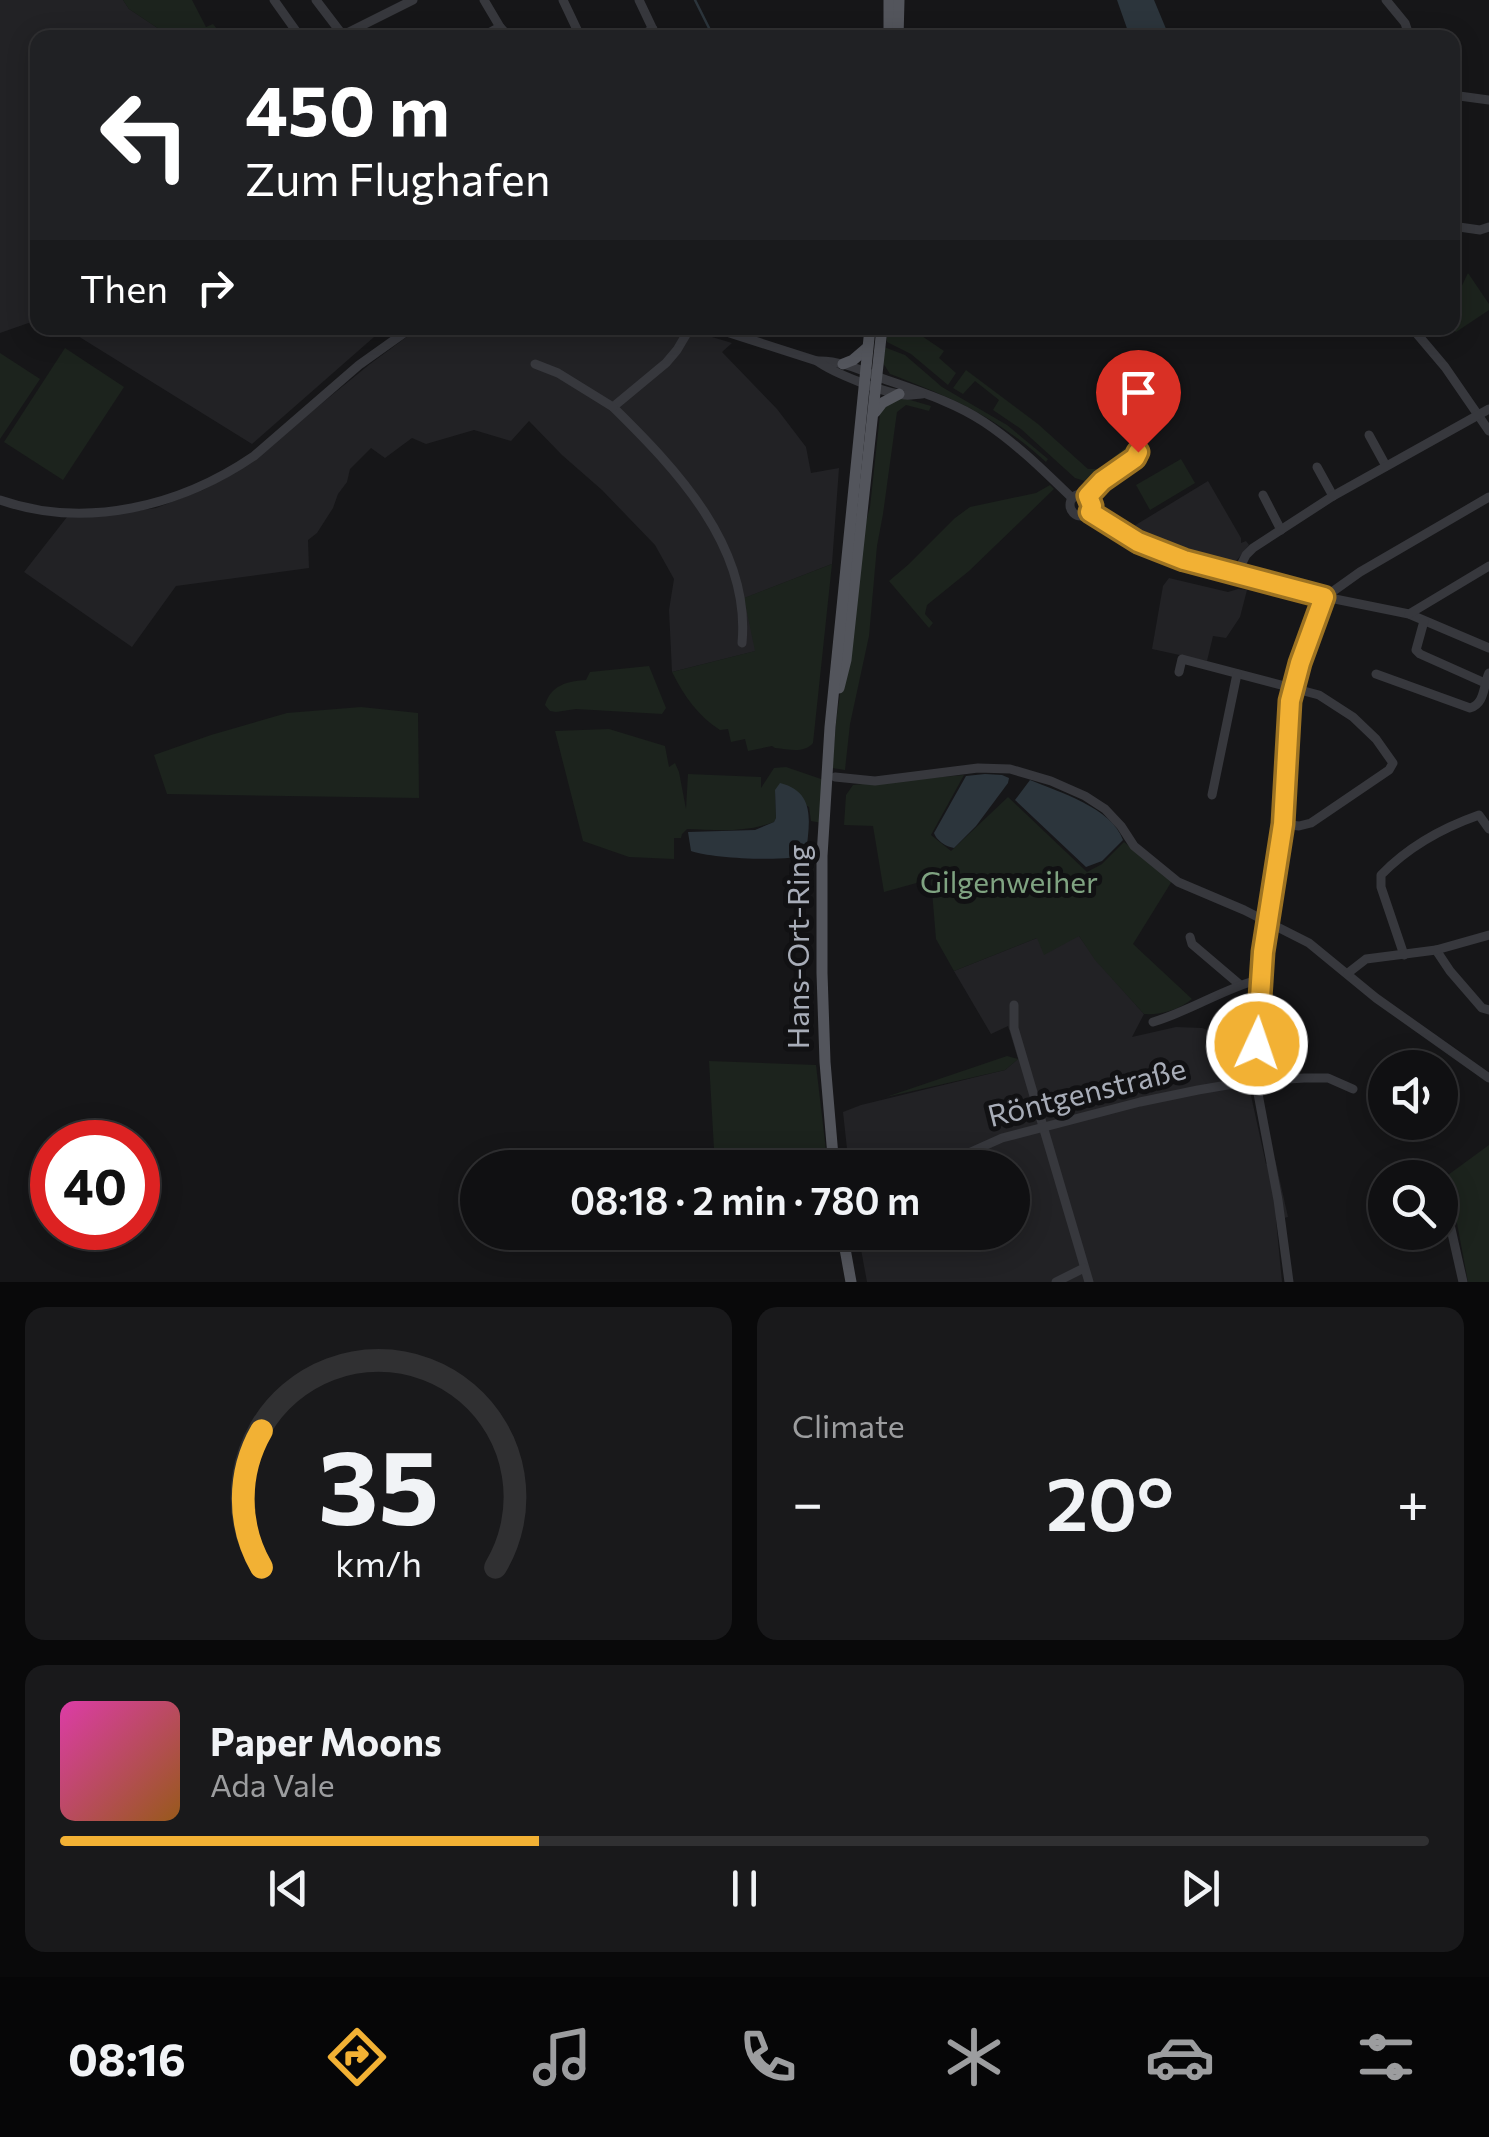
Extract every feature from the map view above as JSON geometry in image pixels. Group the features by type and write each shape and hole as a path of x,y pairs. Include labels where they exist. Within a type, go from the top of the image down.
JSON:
{"main road":[{"path":"889,0 889,30"},
{"path":"898,0 898,30"},
{"name":"Hans-Ort-Ring","path":"832,1150 825,1062 822,856 831,782 830,726 875,335"},
{"path":"838,363 874,349"},
{"name":"Hans-Ort-Ring","path":"830,726 846,660 873,415 870,379"},
{"path":"873,415 882,403 898,394"},
{"path":"845,1250 851,1282"}],"street":[{"path":"274,0 295,30"},
{"path":"316,0 339,30"},
{"path":"356,30 413,0"},
{"path":"484,0 503,30"},
{"path":"563,0 577,30"},
{"path":"639,0 654,30"},
{"path":"1386,0 1408,30"},
{"path":"494,30 500,27"},
{"path":"1460,96 1489,100"},
{"path":"1460,227 1489,228"},
{"path":"0,500 54,511 94,513 136,508 186,494 254,456 359,364 402,335"},
{"path":"612,407 666,364 686,335"},
{"path":"736,335 817,361 838,363 898,394 922,394"},
{"path":"1419,335 1484,412 1489,431"},
{"path":"817,361 828,369 945,402 982,421 1012,442 1072,498"},
{"path":"535,364 548,364 612,407 660,453 698,502 728,554 744,617 742,643"},
{"path":"1088,496 1138,452 1141,441 1131,405"},
{"path":"1237,573 1249,552 1333,496 1484,412"},
{"path":"1369,435 1386,466"},
{"path":"1317,467 1333,496"},
{"path":"1263,495 1281,530"},
{"path":"1088,496 1090,512 1084,516 1074,513 1070,508 1072,498 1088,496"},
{"path":"1290,1282 1256,1083 1260,979 1283,824 1294,686 1324,597 1489,497"},
{"path":"1090,512 1112,528 1161,552 1324,597 1409,614 1423,624 1489,648"},
{"path":"1409,614 1489,566"},
{"path":"1376,674 1470,708 1480,702 1487,678 1416,650 1423,624"},
{"path":"1180,672 1182,659 1294,686 1319,695 1353,717 1376,739 1392,764 1388,770 1311,822 1299,826 1283,824"},
{"path":"1212,795 1237,674"},
{"path":"831,782 898,779 978,768 1010,769 1051,781 1105,809 1134,846 1178,882 1309,942 1392,1010 1489,1078"},
{"path":"1404,954 1381,875 1406,851 1466,820 1479,815 1489,829"},
{"path":"1348,973 1366,959 1436,950 1489,934"},
{"path":"1190,937 1192,944 1239,984"},
{"path":"1436,950 1482,1008 1489,1010"},
{"path":"1153,1022 1239,984 1260,979"},
{"path":"1014,1004 1014,1028 1089,1282"},
{"name":"Röntgenstraße","path":"971,1150 1186,1092 1304,1078 1328,1078 1353,1089"},
{"path":"1448,1282 1462,1279 1456,1250"},
{"path":"1056,1282 1084,1268"}],"shaded area":[{"path":"0,0 123,0 129,9 160,30 30,30 30,322 0,333"},
{"path":"1117,0 1154,0 1166,30 1128,30"},
{"path":"76,335 375,335 252,444"},
{"path":"409,335 705,335 732,343 722,352 777,409 806,447 811,473 839,468 832,564 745,598 756,651 672,672 669,610 674,579 655,545 529,421 511,441 474,430 426,444 412,438 385,458 371,448 350,469 333,508 308,540 309,568 176,586 132,647 24,572 67,517 156,508 203,490 246,465"},
{"path":"1208,481 1241,543 1246,541 1249,545 1233,565 1157,539 1134,526"},
{"path":"1169,578 1228,592 1247,590 1240,617 1226,638 1213,636 1207,661 1152,649 1163,586"},
{"name":"Gilgenweiher","path":"1002,775 1009,778 1008,783 954,848 945,845 934,833 966,776"},
{"name":"Gilgenweiher","path":"1030,780 1096,810 1123,840 1102,861 1086,867 1015,800"},
{"path":"780,783 792,787 805,802 809,821 806,854 749,858 691,851 688,832 755,830 774,822 775,790"},
{"path":"1079,936 1144,1014 1132,1037 1176,1027 1202,1028 1249,1045 1250,1091 1266,1164 1275,1159 1288,1217 1276,1220 1282,1282 867,1282 861,1250 1030,1250 1030,1150 847,1150 843,1112 1005,1070 1018,1059 1008,1026 991,1034 954,971 1037,938"}],"green space":[{"path":"123,0 192,0 206,27 213,24 218,30 160,30 129,9"},
{"path":"1468,273 1489,310 1460,329 1460,290"},
{"path":"886,335 920,335 944,351 939,358 956,373 948,385 911,354 887,342"},
{"path":"884,347 905,355 942,387 1007,425 1048,459 1046,462 1009,432 972,410 890,374 883,363"},
{"path":"65,348 124,387 63,480 4,442"},
{"path":"0,353 40,379 0,439"},
{"path":"966,370 1038,424 1088,469 1099,469 1130,444 1135,452 1094,484 1075,478 1021,429 993,410 999,400 975,381 963,394 953,388"},
{"path":"900,397 931,406 929,411 906,405 897,412 877,546 869,636 850,724 845,770 832,768 880,414 881,409"},
{"path":"1181,459 1195,483 1150,510 1136,485"},
{"path":"1050,485 1054,489 969,571 927,605 925,614 933,623 929,628 889,581 970,507 1036,493"},
{"path":"832,564 813,743 800,750 772,746 748,751 745,739 731,742 728,729 720,730 698,712 672,672 755,651 744,598"},
{"path":"649,666 666,708 662,714 576,709 556,712 545,705 556,689 586,680 590,672"},
{"path":"361,707 418,713 419,798 167,794 154,755 287,713"},
{"path":"609,729 665,746 669,767 675,763 679,772 686,809 688,774 761,777 761,788 774,768 786,767 824,780 822,823 811,821 809,807 775,790 774,822 742,829 687,829 681,838 674,838 674,859 629,857 583,841 555,731"},
{"name":"Gilgenweiher","path":"964,775 931,835 951,851 1008,797 1087,872 1102,864 1124,842 1172,881 1133,944 1192,999 1170,1011 1144,1014 1095,960 1079,936 1044,955 1037,938 954,971 936,939 931,879 884,892 873,826 844,825 846,795 853,785"},
{"path":"1007,1056 1018,1059 1005,1070 886,1097"},
{"path":"709,1061 816,1065 826,1150 714,1150"},
{"path":"1489,1145 1489,1282 1468,1282 1458,1228 1458,1168"}],"waterway":[{"path":"695,0 710,30"}],"route":[{"path":"1138,452 1088,496 1090,512 1112,528 1161,552 1324,597 1290,701 1283,824 1263,952 1257,1044"}]}
